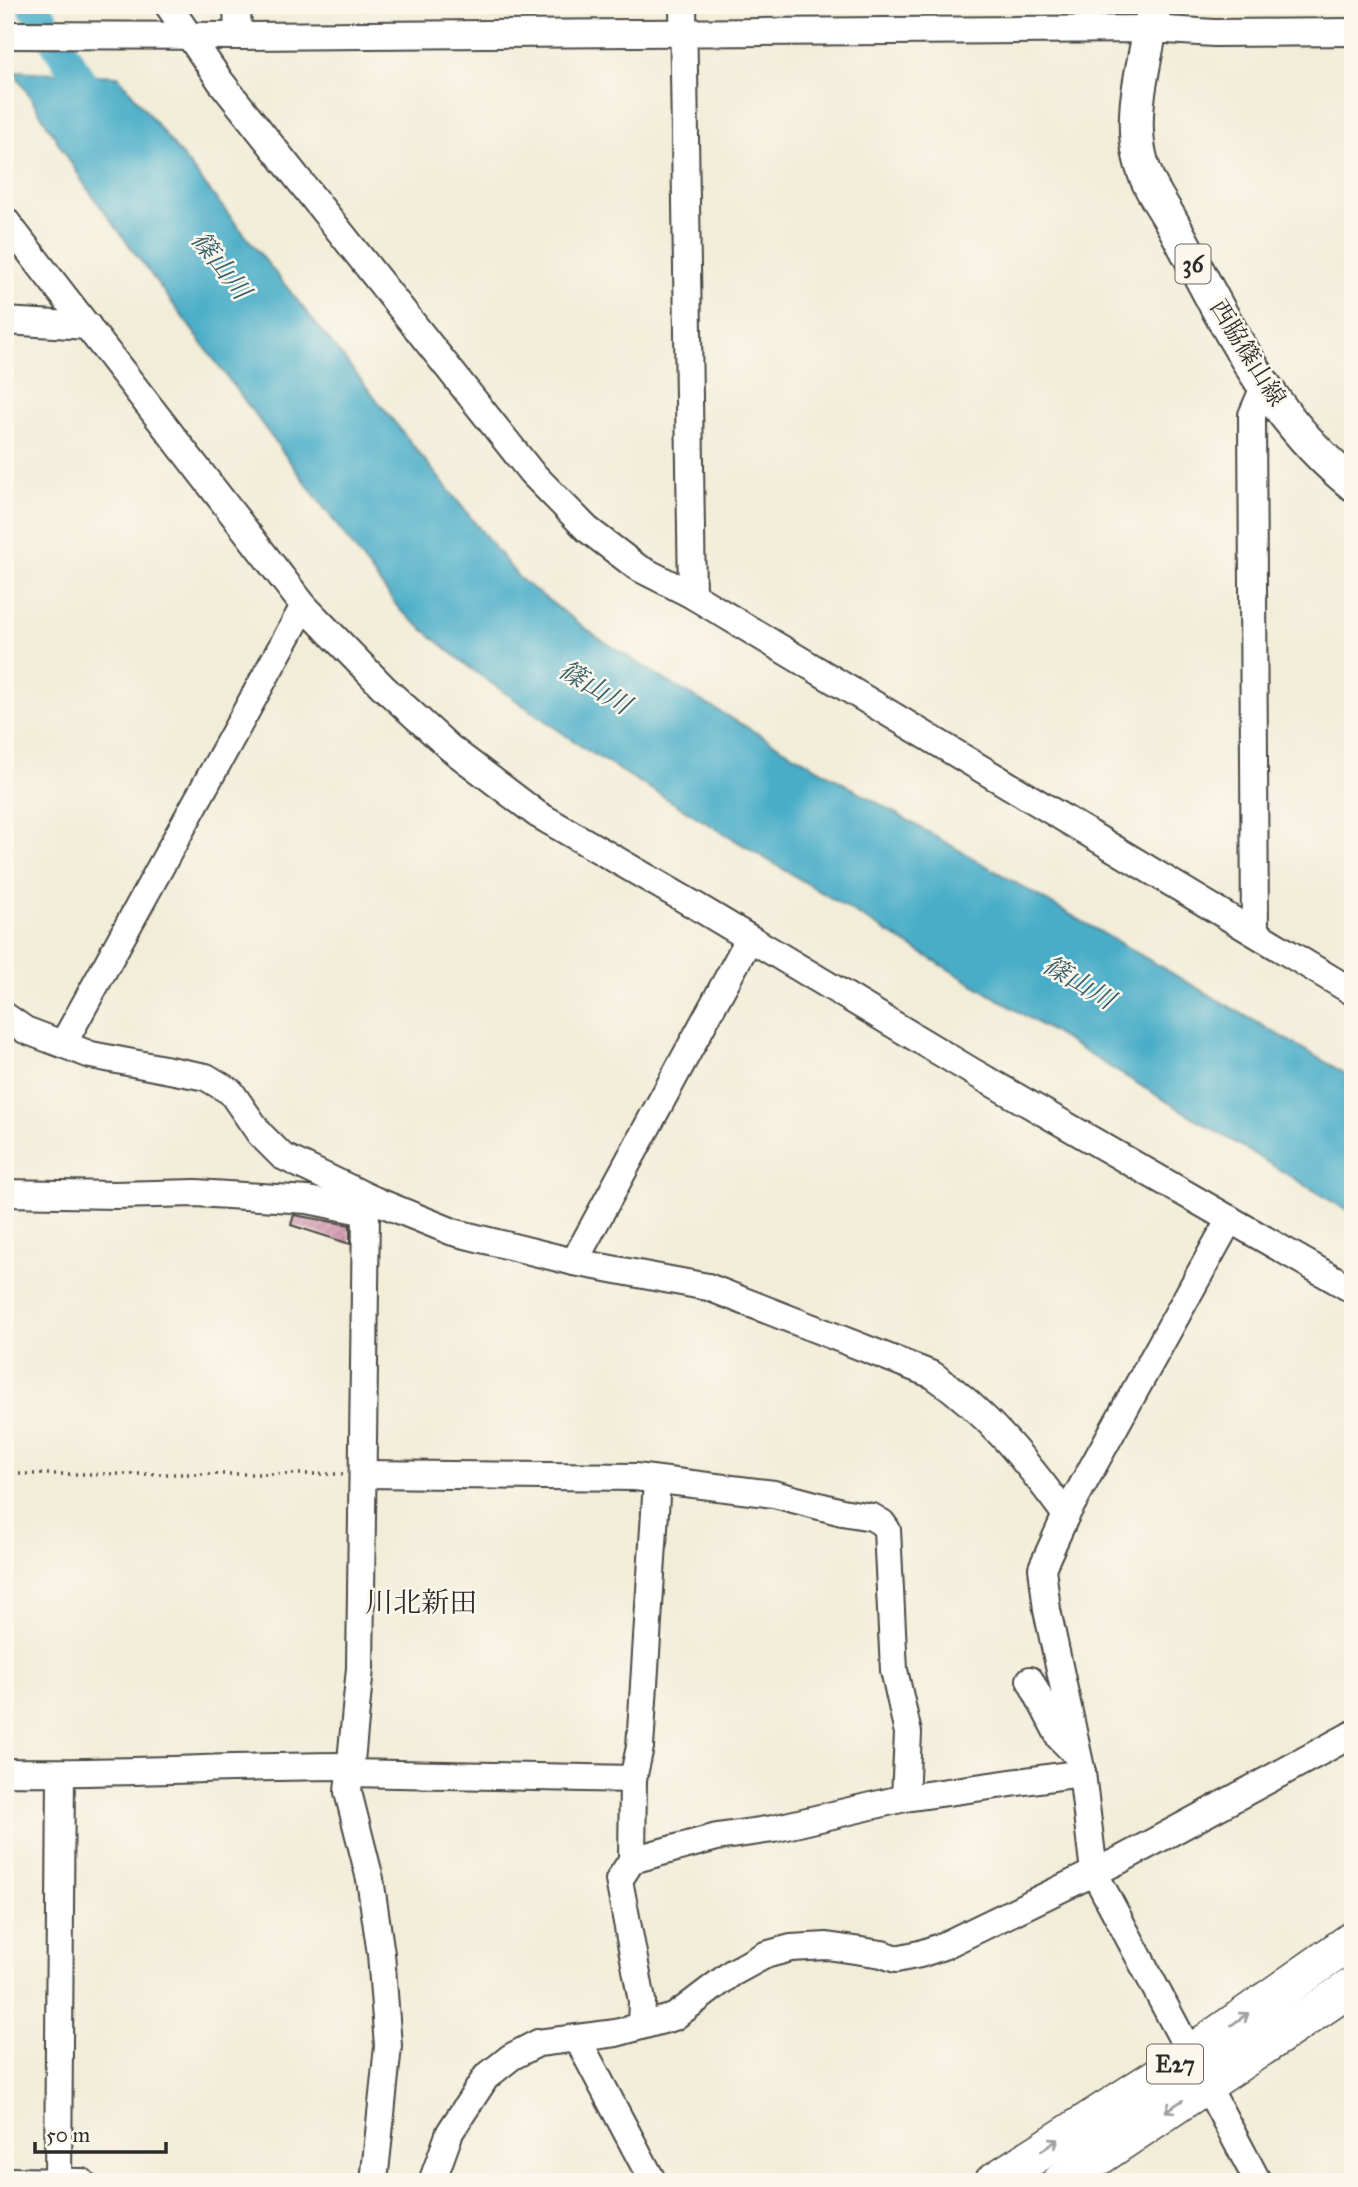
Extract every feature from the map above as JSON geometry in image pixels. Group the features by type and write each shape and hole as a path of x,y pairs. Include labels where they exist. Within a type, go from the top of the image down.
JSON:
{"highway":[{"name":"E27","path":"993,2182 1160,2075 1353,1940"},
{"name":"E27","path":"1061,2182 1353,1986"}],"main road":[{"name":"西脇篠山線","path":"1153,17 1135,120 1139,157 1152,194 1173,225 1225,321 1265,385 1290,420 1331,467 1353,484"}],"street":[{"path":"168,5 183,36 531,472 587,529 637,567 692,596 1353,992"},
{"path":"237,5 238,36"},
{"path":"684,5 692,596"},
{"path":"5,35 684,33 1153,17 1214,33 1353,32"},
{"path":"5,220 304,606 383,687 450,748 537,814 973,1072 1353,1290"},
{"path":"5,321 88,326"},
{"path":"1255,932 1252,415 1265,385"},
{"path":"63,1044 304,606"},
{"path":"574,1262 749,939"},
{"path":"5,1016 25,1030 91,1055 206,1077 231,1092 260,1134 282,1156 370,1206"},
{"path":"5,1193 196,1193 370,1206 453,1232 574,1262 708,1287 933,1375 956,1390 990,1421 1030,1465 1066,1515"},
{"path":"370,1206 360,1668 348,1792 370,1879 381,1954 388,2046 374,2182"},
{"path":"1182,2040 1094,1872 1080,1764 1047,1610 1042,1568 1066,1515 1230,1219"},
{"path":"364,1474 635,1477 774,1494 842,1513 872,1517 882,1522 887,1530 894,1670 908,1732 905,1798"},
{"path":"641,2025 642,2001 619,1880 632,1860 633,1779 640,1747 657,1481"},
{"path":"1030,1680 1060,1738 1080,1764"},
{"path":"432,2182 450,2132 486,2077 511,2057 538,2043 616,2033 674,2017 732,1973 765,1955 791,1948 827,1946 882,1954 896,1959 943,1946 1094,1872 1353,1734"},
{"path":"632,1860 717,1838 772,1829 905,1798 1080,1764"},
{"path":"5,1772 61,1773 251,1766 633,1779"},
{"path":"58,2181 61,1773"},
{"path":"577,2038 653,2182"},
{"path":"1213,2097 1258,2182"},
{"path":"5,2181 82,2182"}],"path":[{"path":"5,1474 364,1474"}],"water":[{"path":"14,71 118,76 519,578 597,637 665,680 1353,1078 1353,1214 588,751 470,668 400,610 86,187"}],"building":[{"path":"294,1215 350,1225 350,1244 291,1225"}],"waterway":[{"name":"篠山川","path":"33,5 99,111"}],"district":[{"name":"川北新田","path":"421,1602"}]}
